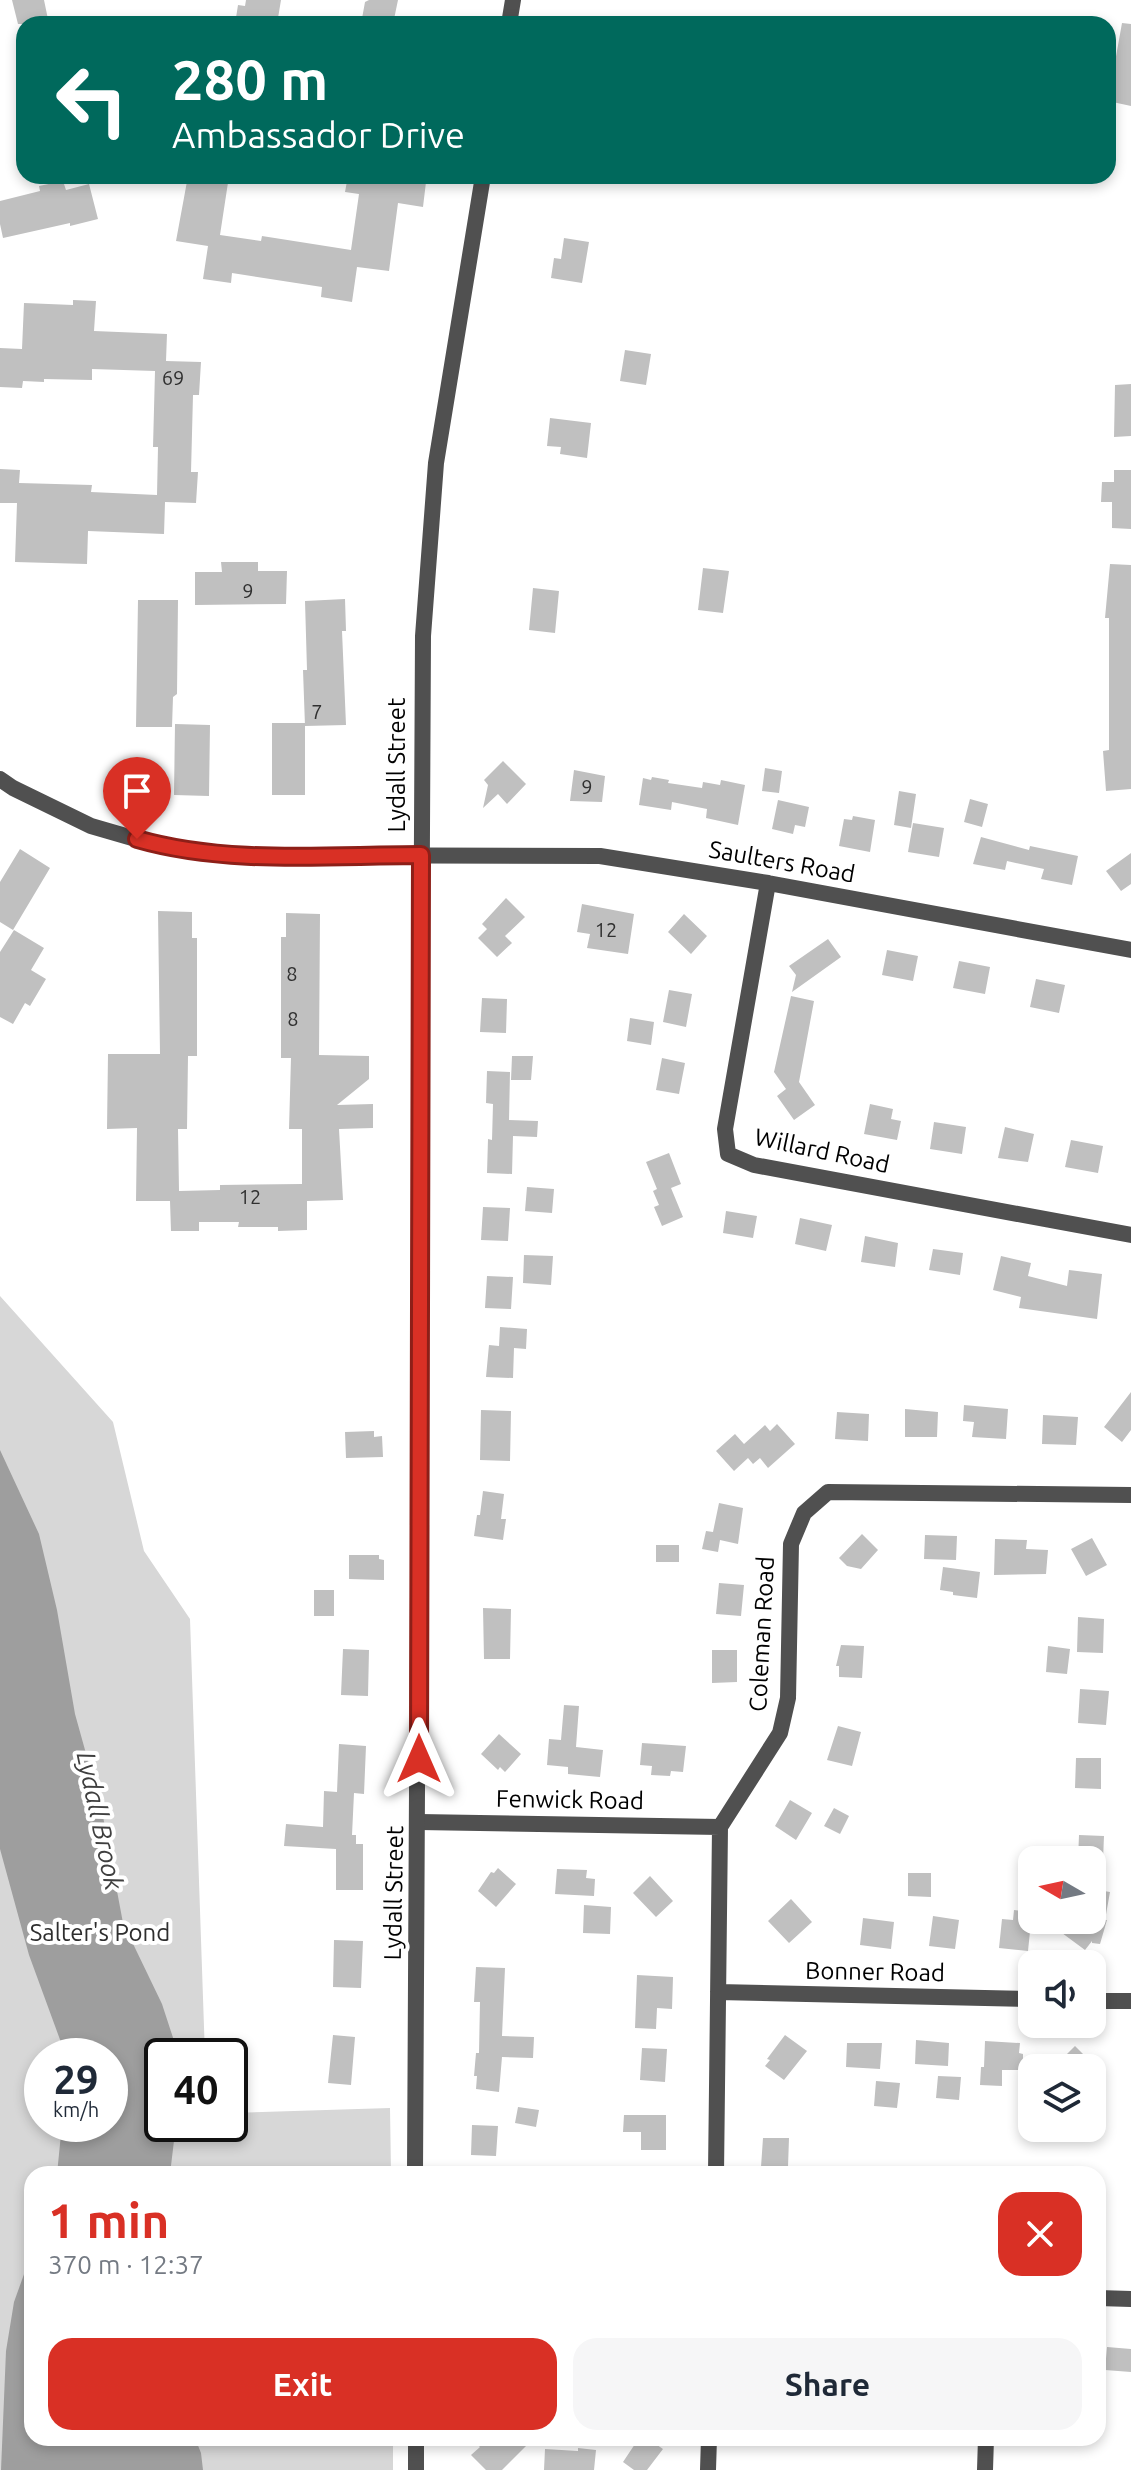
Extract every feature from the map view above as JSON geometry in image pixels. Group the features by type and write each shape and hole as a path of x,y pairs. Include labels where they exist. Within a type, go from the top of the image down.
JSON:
{"street":[{"name":"Lydall Street","path":"415,2166 422,682 429,540 443,420 482,184"},
{"name":"Saulters Road","path":"0,779 91,826 160,846 238,855 600,856 768,883 1131,950"},
{"name":"Willard Road","path":"768,883 725,1129 728,1154 754,1165 1131,1235"},
{"name":"Coleman Road","path":"720,1827 780,1733 788,1698 791,1544 804,1513 828,1492 1131,1495"},
{"name":"Fenwick Road","path":"419,1822 720,1827"},
{"path":"716,2166 720,1827"},
{"name":"Bonner Road","path":"718,1992 1018,1999"},
{"path":"1106,2001 1131,2001"},
{"path":"1106,2298 1131,2299"},
{"path":"416,2446 416,2470"},
{"path":"708,2470 709,2446"},
{"path":"985,2470 986,2446"}],"green space":[{"name":"Salter's Pond","path":"0,1296 113,1422 144,1551 190,1619 204,2038 144,2038 144,2142 248,2142 248,2112 390,2108 391,2166 24,2166 24,2446 393,2446 393,2470 0,2470"}],"water":[{"name":"Salter's Pond","path":"0,1450 39,1534 57,1610 75,1714 102,1811 123,1923 162,2004 173,2038 144,2038 144,2142 174,2142 171,2166 58,2166 60,2142 128,2142 128,2038 59,2038 29,1955 0,1849"},
{"path":"24,2274 24,2446 198,2446 203,2470 1,2470 6,2351 14,2302"}],"building":[{"path":"12,0 44,0 47,16 16,16"},
{"path":"246,0 281,0 278,16 236,16 238,5 245,6"},
{"path":"398,0 395,16 362,16 365,2"},
{"path":"1122,23 1131,24 1131,106 1116,103 1116,56"},
{"path":"64,184 66,190 89,184 98,219 3,238 0,201 40,191 39,186"},
{"path":"187,184 228,184 220,235 261,241 262,236 351,250 359,194 345,192 346,184 426,184 423,207 398,203 389,271 357,267 352,302 321,297 322,287 232,273 231,283 203,279 208,246 176,241"},
{"path":"564,238 589,242 582,283 551,278 554,258 561,259"},
{"path":"73,300 96,301 94,331 167,334 166,361 201,362 199,395 193,395 191,472 198,472 196,503 165,502 164,534 88,531 87,564 15,562 17,503 0,503 0,469 20,470 19,483 92,485 91,492 157,495 158,447 153,447 155,371 92,369 92,380 44,379 44,382 23,381 22,388 0,387 0,348 22,349 24,303 73,305"},
{"path":"625,350 651,354 646,385 620,381"},
{"path":"1131,384 1131,436 1114,437 1115,385"},
{"path":"550,418 591,423 587,458 560,454 561,447 547,446"},
{"path":"1114,470 1131,470 1131,529 1112,528 1112,502 1101,502 1102,482 1114,482"},
{"path":"221,562 258,562 258,571 287,571 286,604 195,605 195,572 222,572"},
{"path":"1110,564 1131,565 1131,789 1106,791 1103,751 1109,750 1109,618 1105,618"},
{"path":"703,568 729,571 723,613 698,610"},
{"path":"533,588 559,591 555,633 529,630"},
{"path":"345,599 346,631 342,631 346,725 305,726 305,601"},
{"path":"138,600 178,600 177,694 173,697 172,727 136,727"},
{"path":"272,723 305,723 305,795 272,795"},
{"path":"175,724 210,725 209,796 174,795"},
{"path":"503,761 526,784 507,804 498,794 483,808 488,785 484,780"},
{"path":"765,768 782,771 779,793 762,791"},
{"path":"574,770 605,776 602,802 570,801"},
{"path":"652,777 669,780 668,783 702,788 703,782 720,785 721,780 745,785 738,825 706,818 707,809 672,802 671,810 639,805 643,778 651,780"},
{"path":"899,791 916,794 911,828 894,825"},
{"path":"970,799 988,804 982,827 964,822"},
{"path":"778,800 809,807 805,827 795,825 793,834 772,829"},
{"path":"853,816 875,820 870,852 839,846 844,819 852,820"},
{"path":"913,823 944,828 939,857 908,852"},
{"path":"981,837 1029,850 1030,846 1078,856 1072,885 1041,879 1044,869 1007,861 1005,870 973,864"},
{"path":"20,849 50,868 13,930 0,922 0,882"},
{"path":"1131,853 1131,884 1121,891 1106,871"},
{"path":"506,898 525,917 505,936 512,943 497,957 478,938 487,929 482,924"},
{"path":"582,904 634,914 628,954 587,948 590,934 577,932"},
{"path":"158,911 192,912 192,938 197,938 197,1056 188,1056 187,1129 178,1129 179,1191 220,1190 220,1185 302,1184 302,1129 289,1129 291,1058 281,1058 281,937 286,937 286,913 320,914 319,1055 369,1056 369,1079 337,1105 373,1104 373,1128 339,1129 343,1200 307,1201 307,1230 278,1231 278,1227 238,1227 239,1222 199,1222 199,1231 171,1231 170,1201 136,1201 137,1128 107,1129 108,1054 160,1054"},
{"path":"684,914 707,936 691,954 668,932"},
{"path":"14,930 44,948 31,970 46,979 30,1006 25,1003 13,1024 0,1017 0,952"},
{"path":"828,939 841,957 792,992 796,975 789,966"},
{"path":"887,950 918,956 913,981 882,975"},
{"path":"959,961 990,967 985,994 953,988"},
{"path":"1036,979 1065,985 1059,1013 1030,1007"},
{"path":"669,990 692,994 686,1027 663,1022"},
{"path":"791,996 814,1001 799,1082 815,1105 794,1120 777,1096 786,1089 774,1072"},
{"path":"482,998 507,999 506,1033 480,1032"},
{"path":"630,1018 654,1022 651,1045 627,1041"},
{"path":"512,1056 533,1056 531,1080 511,1080"},
{"path":"662,1058 685,1063 679,1094 656,1090"},
{"path":"487,1071 510,1072 509,1120 538,1121 537,1137 513,1136 512,1174 487,1173 493,1104 486,1103"},
{"path":"870,1104 893,1109 891,1119 901,1121 897,1140 864,1134"},
{"path":"934,1122 966,1127 962,1154 930,1149"},
{"path":"1005,1127 1034,1134 1028,1162 998,1158"},
{"path":"1071,1140 1103,1146 1098,1173 1065,1167"},
{"path":"669,1153 681,1184 671,1188 683,1217 662,1226 654,1207 659,1205 653,1191 657,1189 646,1162"},
{"path":"527,1187 554,1189 552,1213 525,1211"},
{"path":"483,1207 510,1208 508,1241 481,1240"},
{"path":"726,1211 757,1216 753,1238 723,1233"},
{"path":"800,1218 832,1225 826,1251 795,1244"},
{"path":"865,1236 898,1243 895,1267 861,1262"},
{"path":"933,1249 963,1253 960,1275 929,1270"},
{"path":"524,1255 553,1256 551,1285 523,1283"},
{"path":"1001,1256 1031,1263 1028,1276 1067,1286 1069,1270 1102,1274 1097,1319 1019,1308 1021,1297 993,1290"},
{"path":"487,1276 513,1277 511,1309 485,1308"},
{"path":"500,1327 527,1329 526,1349 514,1348 513,1378 486,1377 489,1345 499,1346"},
{"path":"1131,1392 1131,1430 1122,1442 1104,1427"},
{"path":"964,1405 1008,1409 1006,1439 972,1437 974,1422 963,1421"},
{"path":"905,1409 938,1412 937,1437 905,1437"},
{"path":"481,1410 511,1411 510,1461 480,1460"},
{"path":"837,1412 869,1414 868,1441 835,1439"},
{"path":"1043,1415 1078,1417 1076,1445 1042,1444"},
{"path":"777,1424 795,1444 768,1468 760,1458 753,1464 748,1458 734,1471 716,1451 735,1434 744,1444 765,1425 770,1431"},
{"path":"374,1431 374,1437 382,1436 383,1457 346,1458 345,1432"},
{"path":"483,1491 504,1494 501,1519 506,1519 503,1540 474,1536"},
{"path":"719,1503 743,1508 738,1544 720,1540 718,1552 702,1549 706,1531 713,1532"},
{"path":"862,1534 878,1550 861,1569 847,1566 839,1558"},
{"path":"925,1535 957,1536 956,1560 924,1559"},
{"path":"1092,1538 1107,1565 1086,1576 1071,1549"},
{"path":"995,1539 1027,1540 1026,1549 1048,1550 1046,1574 994,1575"},
{"path":"656,1545 679,1545 679,1562 656,1562"},
{"path":"349,1555 379,1555 379,1559 384,1560 384,1580 349,1579"},
{"path":"943,1567 980,1572 977,1598 940,1590"},
{"path":"719,1583 744,1585 741,1616 716,1614"},
{"path":"314,1590 334,1590 334,1616 314,1616"},
{"path":"483,1608 511,1609 510,1659 484,1659"},
{"path":"1078,1617 1104,1619 1103,1653 1077,1652"},
{"path":"841,1645 864,1646 862,1678 839,1677 839,1666 836,1666"},
{"path":"1048,1646 1070,1649 1067,1674 1046,1672"},
{"path":"343,1649 369,1650 368,1696 341,1695"},
{"path":"712,1650 737,1650 737,1682 712,1683"},
{"path":"1080,1689 1109,1691 1106,1725 1078,1723"},
{"path":"564,1705 579,1706 576,1747 603,1750 600,1777 568,1774 568,1767 547,1765 549,1739 561,1740"},
{"path":"838,1726 861,1732 852,1766 827,1760"},
{"path":"499,1734 521,1754 505,1772 500,1767 498,1770 481,1754"},
{"path":"642,1743 686,1746 683,1772 671,1771 670,1776 651,1775 652,1766 640,1765"},
{"path":"339,1744 366,1746 364,1794 354,1793 352,1835 356,1835 356,1844 363,1844 363,1890 336,1890 336,1849 284,1846 286,1824 323,1827 324,1791 337,1792"},
{"path":"1076,1758 1101,1758 1101,1789 1075,1788"},
{"path":"790,1800 812,1813 796,1840 775,1826"},
{"path":"834,1808 849,1816 840,1834 824,1826"},
{"path":"1079,1835 1104,1836 1104,1846 1079,1846"},
{"path":"498,1868 516,1884 496,1907 478,1891 491,1872"},
{"path":"557,1869 587,1870 586,1878 595,1879 594,1896 555,1894"},
{"path":"908,1873 931,1873 931,1897 908,1896"},
{"path":"650,1876 673,1901 656,1917 633,1893"},
{"path":"1106,1891 1110,1892 1106,1914"},
{"path":"791,1899 812,1922 789,1943 768,1921"},
{"path":"584,1905 611,1907 610,1934 583,1933"},
{"path":"1014,1910 1018,1910 1018,1934 1030,1934 1028,1950 999,1948 1002,1919 1013,1920"},
{"path":"933,1916 959,1920 955,1949 929,1946"},
{"path":"863,1918 894,1922 891,1949 860,1945"},
{"path":"1063,1934 1103,1934 1100,1944 1092,1941 1085,1950"},
{"path":"334,1940 363,1941 361,1988 333,1987"},
{"path":"476,1967 505,1968 502,2036 534,2037 533,2058 502,2057 499,2092 476,2089 477,2076 474,2076 476,2053 479,2053 480,2002 474,2002"},
{"path":"637,1975 673,1977 672,2009 657,2008 656,2029 635,2028"},
{"path":"333,2035 355,2037 351,2085 328,2083"},
{"path":"785,2035 807,2051 784,2080 765,2066"},
{"path":"916,2040 949,2043 948,2066 915,2064"},
{"path":"985,2041 1020,2043 1019,2053 1023,2054 1018,2054 1018,2070 1002,2070 1002,2086 980,2085 981,2067 984,2067"},
{"path":"847,2043 882,2043 880,2069 846,2067"},
{"path":"1075,2046 1083,2054 1067,2054"},
{"path":"642,2048 667,2049 665,2082 640,2080"},
{"path":"938,2076 961,2077 959,2100 936,2098"},
{"path":"876,2081 900,2083 897,2108 874,2106"},
{"path":"518,2107 539,2110 536,2127 515,2123"},
{"path":"624,2115 666,2115 666,2150 641,2150 641,2132 623,2132"},
{"path":"472,2125 498,2126 496,2156 471,2155"},
{"path":"763,2138 789,2138 788,2166 761,2166"},
{"path":"1107,2347 1131,2349 1131,2372 1106,2370"},
{"path":"526,2446 502,2470 486,2470 471,2455 480,2447"},
{"path":"634,2446 659,2446 663,2449 647,2470 634,2470 623,2462"},
{"path":"578,2448 596,2450 594,2470 544,2470 545,2449 578,2451"}],"route":[{"path":"137,839 160,846 238,855 421,855 419,1759"}],"water label":[{"name":"Lydall Brook","path":"100,1821"}]}
